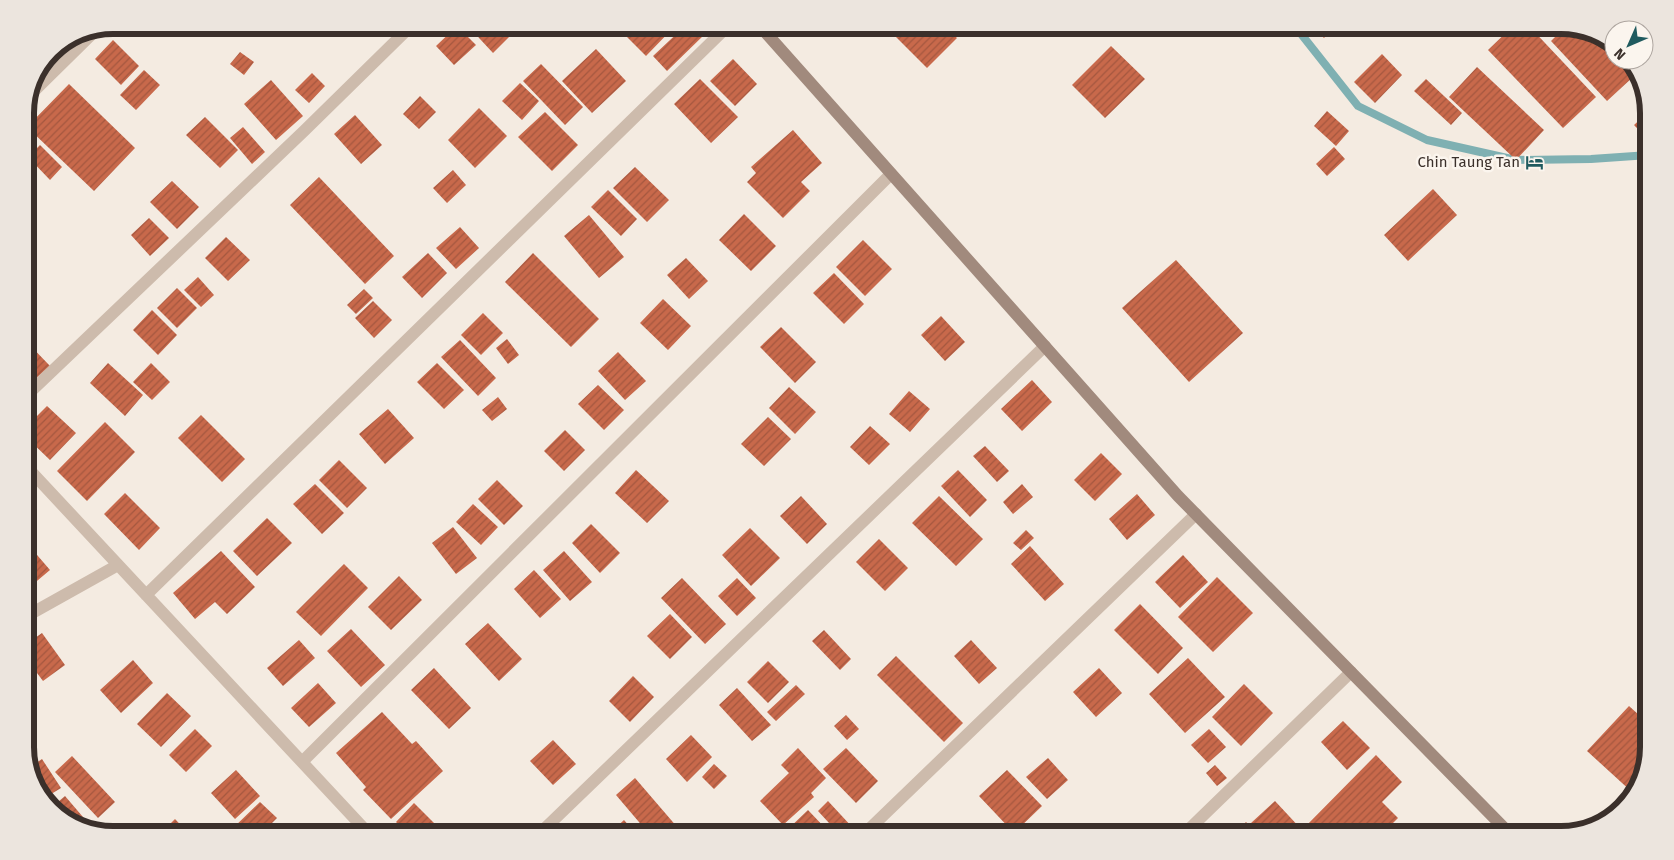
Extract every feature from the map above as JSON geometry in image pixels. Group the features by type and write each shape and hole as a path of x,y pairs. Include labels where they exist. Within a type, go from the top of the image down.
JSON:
{"street":[{"path":"34,389 403,34"},
{"path":"146,595 721,34"},
{"path":"767,34 1178,496 1499,826"},
{"path":"38,88 88,38"},
{"path":"302,762 891,174"},
{"path":"547,826 1045,346"},
{"path":"34,475 362,826"},
{"path":"872,826 1196,514"},
{"path":"34,612 118,565"},
{"path":"1192,826 1351,672"}],"building":[{"path":"449,34 465,34 476,45 454,65 436,46"},
{"path":"475,34 512,34 493,53"},
{"path":"628,34 667,34 646,56 626,36"},
{"path":"676,34 705,34 667,71 653,56"},
{"path":"893,34 953,34 957,38 927,68"},
{"path":"1505,34 1536,34 1596,97 1563,128 1488,50"},
{"path":"1558,34 1582,36 1596,42 1604,46 1604,70 1626,70 1629,73 1632,78 1607,101 1551,41"},
{"path":"113,40 139,66 121,85 95,59"},
{"path":"1111,46 1145,79 1105,118 1072,85"},
{"path":"596,49 626,81 592,113 562,81"},
{"path":"240,52 254,62 244,75 230,64"},
{"path":"1382,54 1402,75 1375,103 1354,82"},
{"path":"733,59 757,84 735,106 710,81"},
{"path":"541,64 583,107 565,125 523,81"},
{"path":"1477,67 1544,130 1516,160 1449,97"},
{"path":"144,70 160,85 136,110 120,95"},
{"path":"312,73 325,86 309,103 295,90"},
{"path":"700,79 738,117 711,143 674,104"},
{"path":"1426,79 1462,113 1451,125 1414,91"},
{"path":"271,80 303,116 276,140 244,104"},
{"path":"520,83 539,101 522,120 502,101"},
{"path":"69,84 135,148 94,191 34,134 34,120"},
{"path":"420,96 436,112 419,129 403,114"},
{"path":"479,108 507,136 475,168 448,140"},
{"path":"1327,111 1349,131 1336,146 1314,126"},
{"path":"545,112 578,145 552,171 518,137"},
{"path":"355,115 382,145 361,164 334,134"},
{"path":"205,117 238,150 220,168 186,135"},
{"path":"1640,119 1640,131 1634,125"},
{"path":"243,127 265,152 252,164 230,138"},
{"path":"793,130 822,163 801,182 810,191 783,218 747,182 756,173 751,167"},
{"path":"40,145 62,167 50,180 34,163 34,151"},
{"path":"1334,147 1345,159 1327,176 1316,164"},
{"path":"635,167 669,200 647,222 613,188"},
{"path":"453,170 466,185 447,203 433,188"},
{"path":"319,177 394,256 365,284 290,205"},
{"path":"172,181 199,207 177,229 150,202"},
{"path":"1433,189 1457,215 1408,261 1384,235"},
{"path":"608,190 637,219 621,236 591,207"},
{"path":"744,214 776,246 751,271 719,240"},
{"path":"589,215 624,257 599,278 564,236"},
{"path":"149,218 169,238 150,256 131,235"},
{"path":"460,227 479,248 456,269 436,248"},
{"path":"226,237 250,260 228,281 205,258"},
{"path":"863,240 892,269 865,296 836,267"},
{"path":"428,253 447,273 422,298 402,277"},
{"path":"533,253 599,319 571,347 505,282"},
{"path":"686,258 708,281 689,299 667,275"},
{"path":"1176,260 1243,333 1189,382 1122,308"},
{"path":"834,273 864,304 844,324 813,293"},
{"path":"198,277 214,295 201,307 184,290"},
{"path":"177,288 197,308 177,328 157,308"},
{"path":"364,289 373,298 356,314 347,305"},
{"path":"663,299 691,326 668,350 640,323"},
{"path":"373,301 392,320 374,338 355,318"},
{"path":"152,310 177,335 158,355 133,330"},
{"path":"483,313 503,333 481,355 461,335"},
{"path":"941,316 965,342 945,361 921,335"},
{"path":"781,327 816,362 795,383 760,347"},
{"path":"507,339 519,355 508,364 496,348"},
{"path":"460,340 496,378 478,396 441,357"},
{"path":"34,349 50,366 34,380"},
{"path":"618,352 646,381 625,400 598,371"},
{"path":"108,363 143,395 125,416 90,383"},
{"path":"151,363 170,382 152,400 133,382"},
{"path":"437,363 464,390 444,409 417,382"},
{"path":"1032,380 1052,402 1022,431 1001,409"},
{"path":"598,385 624,410 604,430 578,404"},
{"path":"789,387 816,412 795,434 769,408"},
{"path":"909,391 930,409 910,432 889,414"},
{"path":"498,397 507,409 492,421 482,410"},
{"path":"47,406 76,433 50,460 34,445 34,419"},
{"path":"388,409 414,438 385,464 359,434"},
{"path":"201,415 245,459 222,482 178,438"},
{"path":"768,417 791,439 764,466 741,444"},
{"path":"105,422 135,452 87,501 57,471"},
{"path":"870,426 890,444 869,465 850,447"},
{"path":"565,430 585,450 564,471 544,451"},
{"path":"985,446 1009,471 997,482 973,456"},
{"path":"1101,453 1122,474 1095,501 1074,480"},
{"path":"339,460 367,488 347,508 319,480"},
{"path":"636,470 669,501 647,523 615,493"},
{"path":"958,470 987,500 970,517 941,486"},
{"path":"497,480 523,506 504,525 478,499"},
{"path":"315,484 344,513 322,534 293,504"},
{"path":"1022,484 1033,497 1013,514 1003,502"},
{"path":"125,493 160,528 139,550 104,514"},
{"path":"1137,494 1155,515 1127,540 1109,519"},
{"path":"801,496 827,524 807,544 780,516"},
{"path":"939,496 983,539 956,566 912,523"},
{"path":"473,504 498,527 481,545 456,522"},
{"path":"267,518 292,543 257,576 233,551"},
{"path":"591,524 620,553 600,573 572,543"},
{"path":"453,527 477,558 456,574 432,543"},
{"path":"750,528 780,558 751,586 722,555"},
{"path":"1026,530 1034,538 1021,550 1013,543"},
{"path":"879,539 908,568 885,591 856,562"},
{"path":"1030,546 1064,584 1045,601 1011,564"},
{"path":"34,551 50,570 34,583"},
{"path":"221,551 255,587 227,614 215,602 195,619 173,593"},
{"path":"564,551 592,582 570,601 543,570"},
{"path":"1183,555 1208,582 1180,608 1155,582"},
{"path":"344,564 368,588 321,636 296,612"},
{"path":"534,570 561,599 540,618 514,589"},
{"path":"399,576 422,600 391,630 368,607"},
{"path":"1217,577 1253,613 1213,652 1178,617"},
{"path":"682,578 726,624 705,644 661,598"},
{"path":"737,578 756,598 737,616 718,596"},
{"path":"1140,604 1183,648 1158,674 1114,630"},
{"path":"670,614 692,637 670,659 647,636"},
{"path":"488,623 522,659 499,681 465,644"},
{"path":"351,629 385,665 361,687 327,651"},
{"path":"824,630 851,659 840,670 812,641"},
{"path":"42,633 65,665 43,681 34,669 34,639"},
{"path":"299,640 315,658 283,686 267,668"},
{"path":"971,640 997,668 979,684 954,656"},
{"path":"896,656 963,723 944,742 877,675"},
{"path":"1188,658 1225,697 1185,733 1149,694"},
{"path":"133,660 153,683 121,713 100,690"},
{"path":"768,661 789,682 768,703 747,682"},
{"path":"434,668 471,708 449,729 411,690"},
{"path":"1099,668 1122,693 1096,717 1073,692"},
{"path":"633,676 654,697 630,722 609,701"},
{"path":"318,683 336,703 309,727 291,708"},
{"path":"1244,684 1273,713 1241,746 1212,717"},
{"path":"796,685 805,694 776,721 767,712"},
{"path":"737,688 771,725 752,741 719,705"},
{"path":"167,693 191,716 161,747 137,724"},
{"path":"1629,706 1640,716 1639,762 1628,789 1587,751"},
{"path":"382,712 412,744 416,741 443,771 391,819 363,790 366,787 336,753"},
{"path":"846,715 859,729 847,740 834,726"},
{"path":"1343,721 1370,748 1347,770 1321,742"},
{"path":"195,729 212,746 186,772 169,755"},
{"path":"1209,729 1226,747 1208,763 1191,745"},
{"path":"691,735 712,757 687,782 666,759"},
{"path":"553,740 576,764 553,785 530,761"},
{"path":"798,748 826,778 811,793 814,797 783,825 760,801 789,773 781,765"},
{"path":"846,748 878,781 856,803 823,769"},
{"path":"1376,755 1402,782 1382,802 1398,818 1390,826 1358,826 1356,824 1354,826 1306,826"},
{"path":"72,756 115,802 98,818 55,772"},
{"path":"1048,758 1068,780 1047,799 1026,777"},
{"path":"42,759 61,788 50,795 42,782 35,763"},
{"path":"714,764 727,776 714,789 702,777"},
{"path":"1215,765 1227,778 1217,786 1206,773"},
{"path":"236,770 260,796 235,819 211,793"},
{"path":"1007,770 1042,806 1021,826 1007,826 979,796"},
{"path":"635,778 676,826 642,826 616,795"},
{"path":"65,796 87,822 69,813 57,803"},
{"path":"828,801 851,826 832,826 818,811"},
{"path":"1275,801 1298,826 1254,826 1251,823"},
{"path":"260,802 277,818 269,826 235,826"},
{"path":"414,803 437,826 400,826 396,822"},
{"path":"808,810 823,826 791,826"},
{"path":"175,819 182,826 168,826"},
{"path":"624,820 629,826 618,826"},
{"path":"1246,822 1250,826 1242,826"}],"waterway":[{"path":"1301,34 1358,106 1427,140 1516,160 1591,159 1640,156"}],"place":[{"name":"Chin Taung Tan","path":"1534,162"}]}
